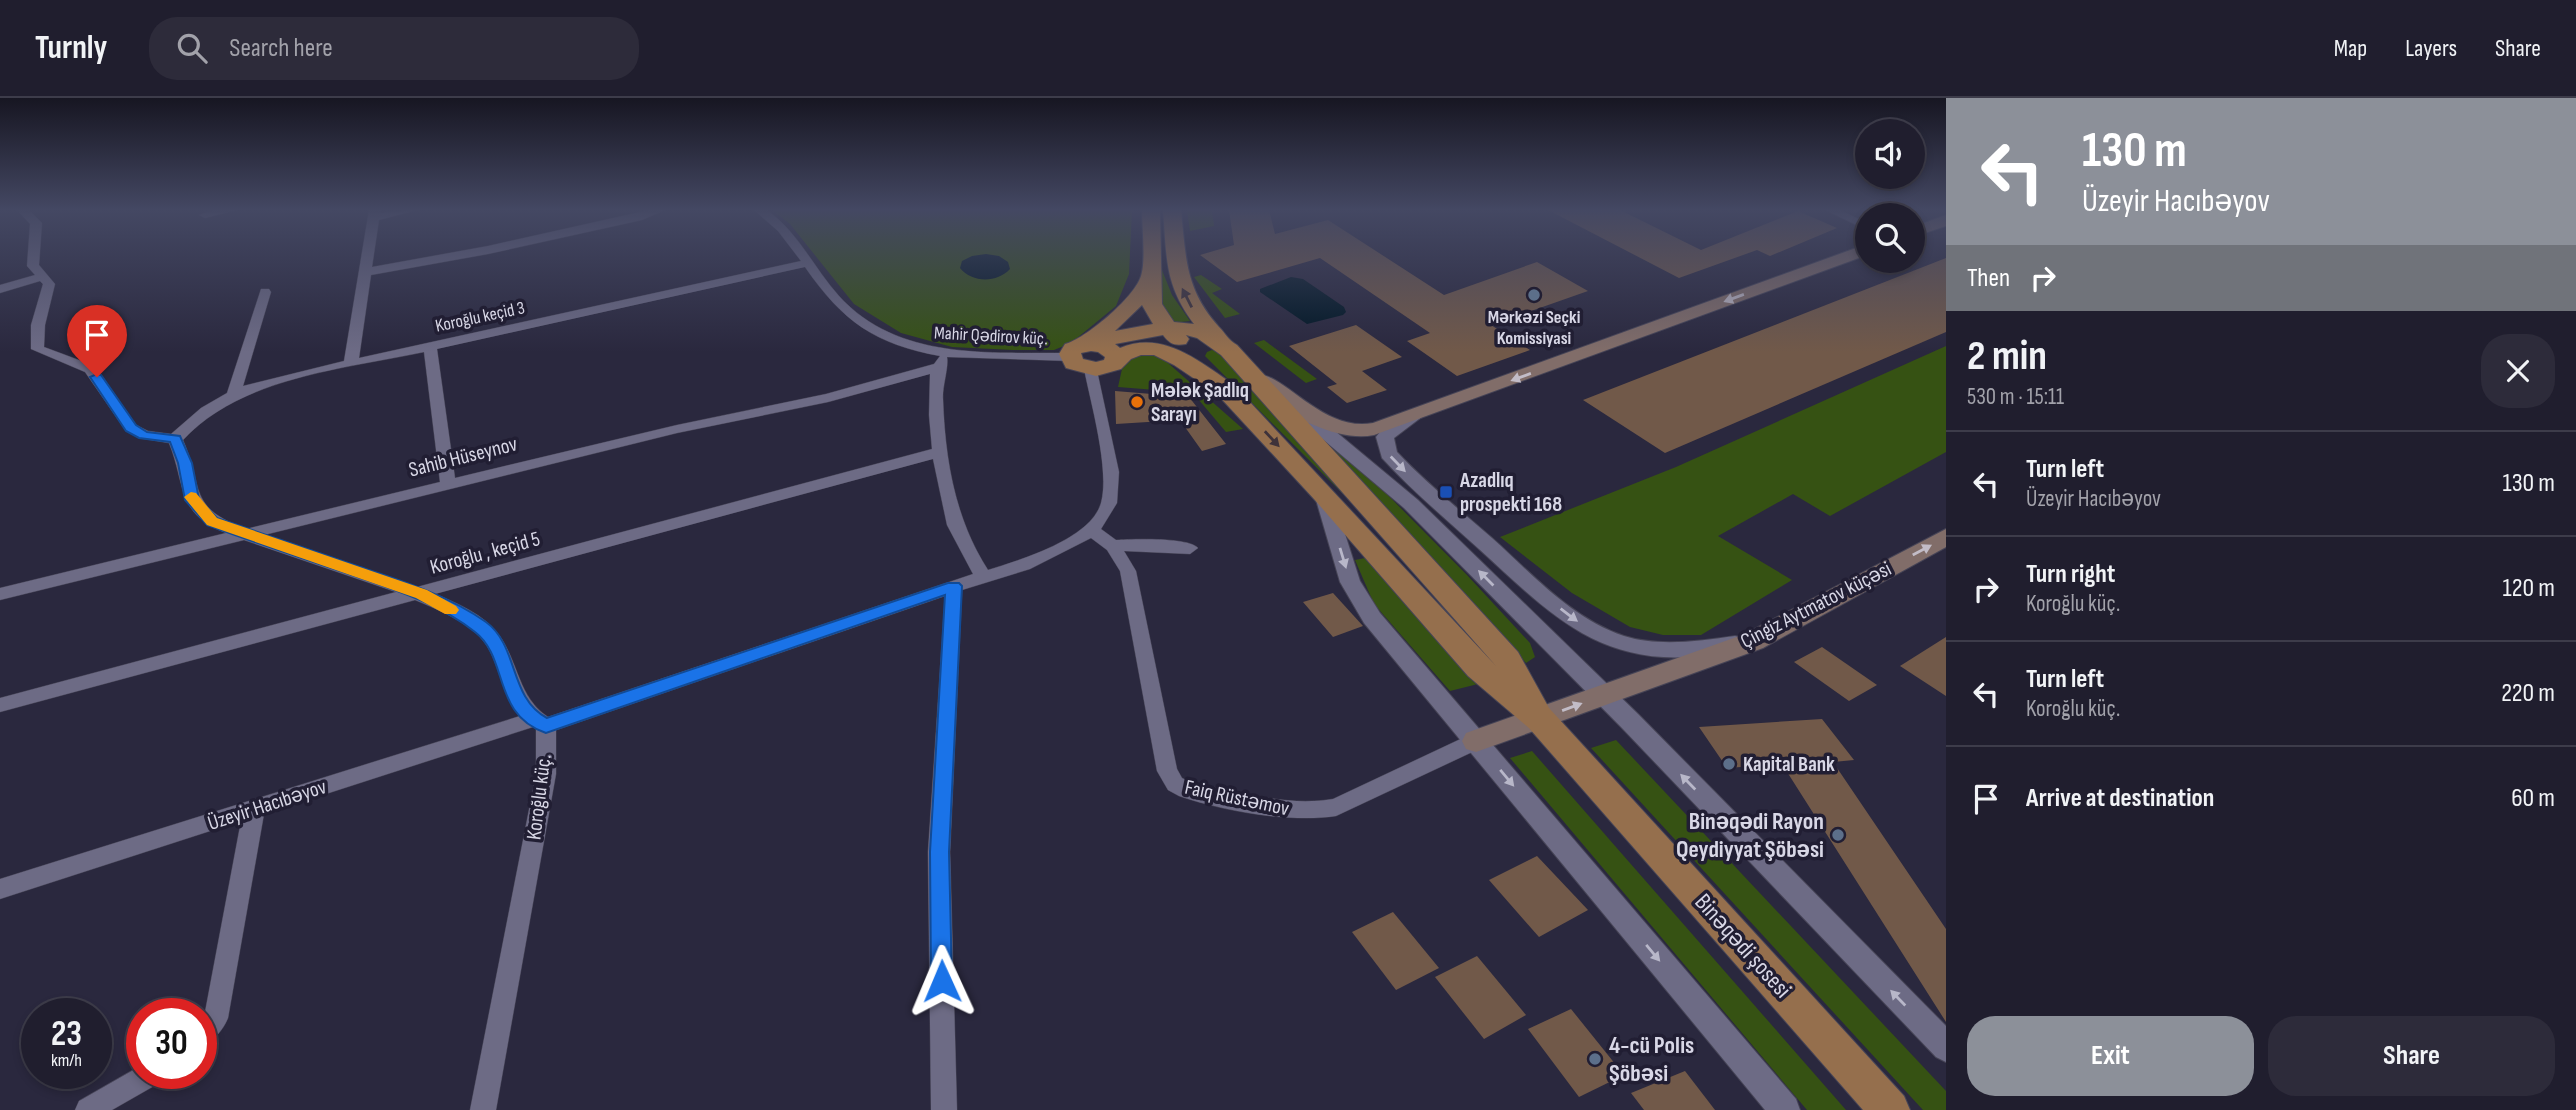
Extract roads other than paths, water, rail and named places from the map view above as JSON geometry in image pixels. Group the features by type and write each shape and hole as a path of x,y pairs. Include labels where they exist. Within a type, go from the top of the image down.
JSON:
{"main road":[{"path":"1150,257 1152,303 1169,329 1323,493 1478,668 1540,719"},
{"path":"1176,257 1178,277 1186,299 1234,356 1508,660 1540,719"},
{"path":"1077,350 1169,329 1202,333 1295,406 1318,419 1350,430 1371,429 1414,416 1845,257"},
{"path":"1077,350 1129,308 1150,278"},
{"path":"1077,350 1108,348 1116,356 1115,361"},
{"path":"1077,350 1077,365 1091,369 1106,368 1123,354 1138,348 1157,349 1182,360 1226,390"},
{"name":"Çingiz Aytmatov küçəsi","path":"1476,741 1754,641 1946,537"},
{"name":"Binəqədi şosesi","path":"1540,719 1890,1110"}],"street":[{"path":"34,257 33,266 49,284 37,331 38,349 90,369 131,428 144,435 175,439 185,463 192,500 212,522 421,594 481,627 497,642 511,688 539,723"},
{"path":"351,363 368,257"},
{"path":"366,272 448,257"},
{"name":"Mahir Qədirov küç.","path":"805,257 845,311 880,336 913,349 947,353 1077,350"},
{"name":"Koroğlu keçid 3","path":"175,439 187,424 234,392 267,382 808,263"},
{"path":"0,289 42,277"},
{"path":"234,392 265,292"},
{"path":"430,345 448,484"},
{"path":"947,353 938,367 936,408 940,452 955,524 964,545 984,577"},
{"name":"Sahib Hüseynov","path":"0,594 742,414 828,398 938,367"},
{"name":"Üzeyir Hacıbəyov","path":"0,889 539,723 1053,553 1091,530 1109,503 1111,472 1091,369"},
{"path":"1295,406 1411,504 1604,696 1946,1047"},
{"path":"1414,416 1390,430 1385,437 1388,454 1532,584 1587,628 1624,644 1676,651 1754,641"},
{"name":"Koroğlu , keçid 5","path":"0,705 421,594 940,452"},
{"path":"1323,493 1350,582 1372,618 1785,1110"},
{"name":"Faiq Rüstəmov","path":"1091,530 1112,546 1128,571 1167,771 1175,784 1186,790 1294,811 1320,811 1336,807 1476,741"},
{"path":"1112,546 1134,544 1190,548"},
{"path":"944,1110 939,852 954,586"},
{"name":"Koroğlu küç.","path":"483,1110 546,774 539,723"},
{"path":"217,1012 254,809"},
{"path":"88,1110 126,1088"}],"water":[{"path":"970,257 1001,257 1008,262 1010,269 992,279 978,279 960,268 962,261"},
{"path":"1291,277 1303,279 1344,307 1346,312 1307,324 1260,292 1260,289"}],"place":[{"name":"Mərkəzi Seçki Komissiyasi","path":"1534,295"},
{"name":"Mələk Şadlıq Sarayı","path":"1137,402"},
{"name":"Azadlıq prospekti 168","path":"1446,492"},
{"name":"Kapital Bank","path":"1729,764"},
{"name":"Binəqədi Rayon Qeydiyyat Şöbəsi","path":"1838,835"},
{"name":"4-cü Polis Şöbəsi","path":"1595,1059"}]}
